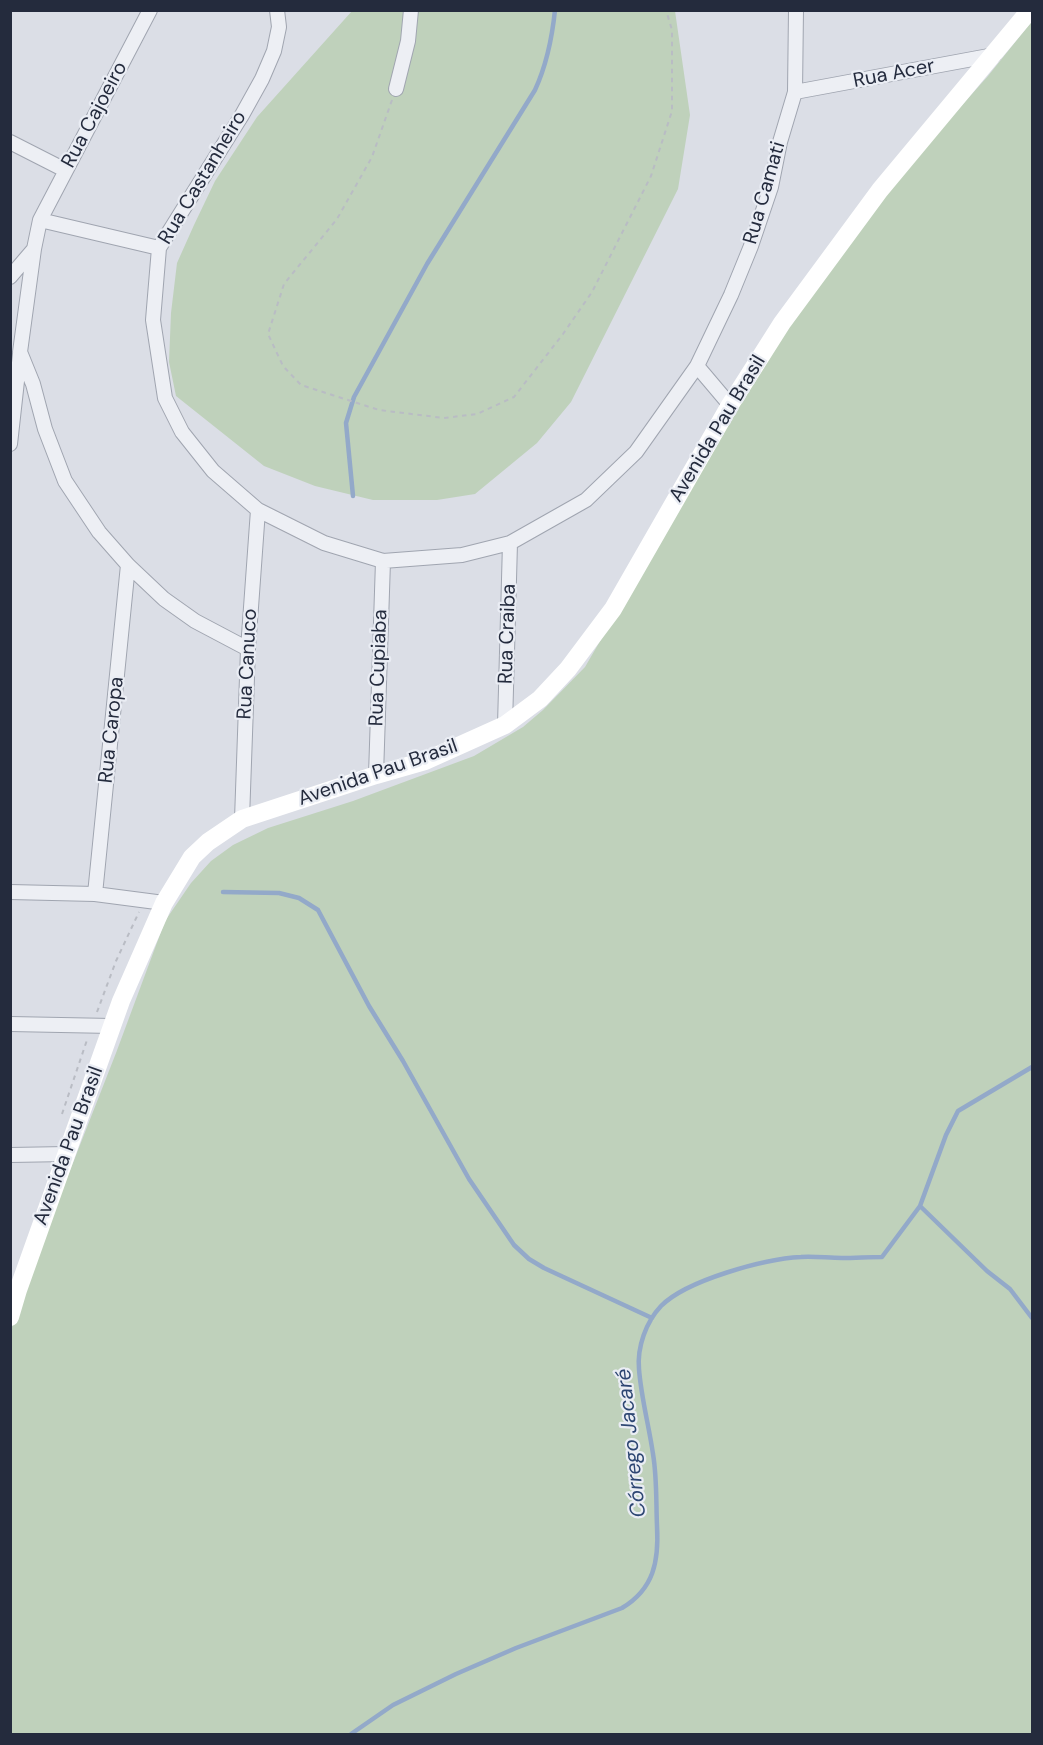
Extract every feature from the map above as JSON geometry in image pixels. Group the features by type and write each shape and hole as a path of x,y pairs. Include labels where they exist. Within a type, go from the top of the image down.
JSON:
{"main road":[{"name":"Avenida Pau Brasil","path":"10,1317 14,1290 67,1154 112,1026 164,903 192,857 208,842 242,819 425,761 505,725 540,699 568,669 613,609 730,405 782,323 880,190 1030,10"}],"street":[{"name":"Rua Cajoeiro","path":"10,444 20,352 40,220 150,10"},
{"name":"Rua Castanheiro","path":"277,10 279,27 274,51 262,79 159,248 153,320 165,398 182,432 213,471 258,510 324,543 383,561 462,555 510,543 586,500 636,452 697,366"},
{"path":"396,89 408,40 411,10"},
{"name":"Rua Camati","path":"697,366 731,295 771,187 780,142 795,92 796,10"},
{"name":"Rua Acer","path":"795,92 994,55"},
{"path":"10,142 65,170"},
{"path":"40,220 159,248"},
{"path":"10,277 34,249"},
{"path":"20,352 65,481 99,532 128,565 164,599 195,621 248,649"},
{"path":"697,366 730,405"},
{"name":"Rua Canuco","path":"242,819 248,649 258,510"},
{"name":"Rua Craiba","path":"505,725 510,543"},
{"name":"Rua Cupiaba","path":"376,775 383,561"},
{"name":"Rua Caropa","path":"95,894 128,565"},
{"path":"10,892 95,894 164,903"},
{"path":"10,1024 112,1026"},
{"path":"10,1155 67,1154"}],"path":[{"path":"396,89 372,157 337,219 284,285 268,334 283,366 301,385 379,410 444,418 477,414 514,397 563,334 592,292 651,176 672,111 672,30 666,10"},
{"path":"60,1122 92,1025 116,962 145,900"}],"green space":[{"path":"352,11 675,11 690,115 678,189 571,402 537,443 475,494 437,500 373,500 315,486 264,466 176,396 169,362 171,313 177,263 194,225 215,181 257,117"},
{"path":"1032,21 1032,1734 11,1734 11,1333 14,1316 165,921 191,883 211,861 233,845 268,828 353,801 474,756 523,727 585,667 777,336 902,172 988,76"}],"waterway":[{"path":"353,496 346,423 354,397 427,264 535,90 543,71 555,10"},
{"path":"223,892 279,893 299,898 318,910 369,1006 403,1061 469,1179 514,1245 529,1259 544,1268 652,1318"},
{"name":"Córrego Jacaré","path":"351,1734 393,1705 456,1674 516,1648 622,1608 633,1600 648,1583 657,1551 655,1472 639,1369 639,1352 644,1335 656,1312 673,1297 689,1288 727,1272 767,1262 801,1257 882,1257 920,1206 946,1135 958,1111 1032,1067"},
{"path":"920,1206 987,1271 1010,1289 1032,1318"}]}
